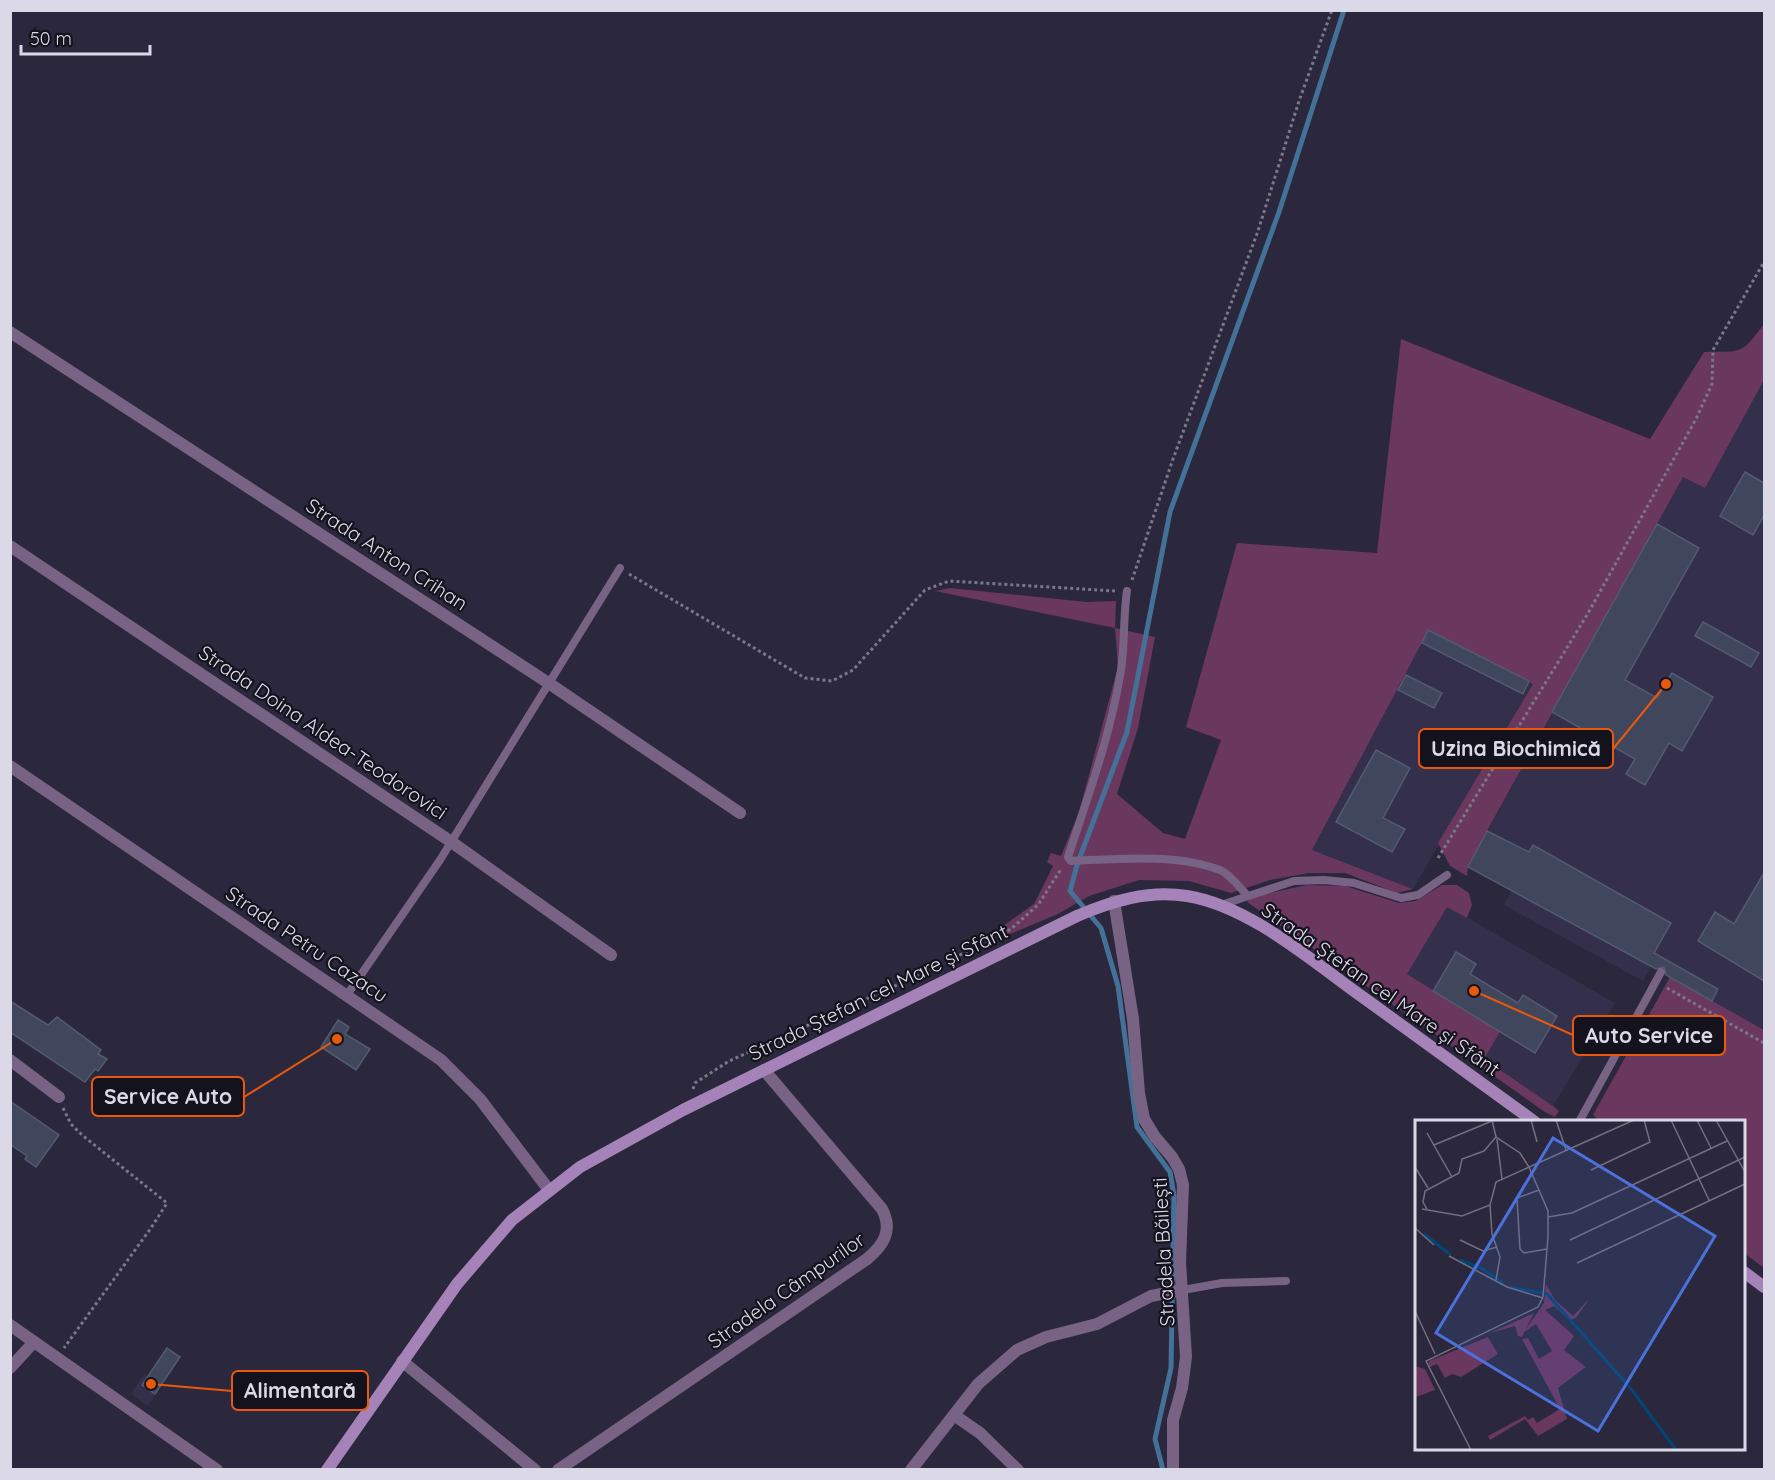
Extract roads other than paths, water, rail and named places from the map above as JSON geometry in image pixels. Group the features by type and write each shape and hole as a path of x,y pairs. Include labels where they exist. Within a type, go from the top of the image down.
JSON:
{"main road":[{"name":"Strada Ștefan cel Mare și Sfânt","path":"327,1470 457,1284 512,1220 580,1167 687,1108 1077,916 1114,901 1173,894 1234,911 1289,945 1532,1120"},
{"path":"1745,1273 1764,1287"}],"street":[{"name":"Strada Anton Crihan","path":"10,332 550,684 740,813"},
{"name":"Strada Doina Aldea-Teodorovici","path":"10,546 450,841 611,955"},
{"name":"Strada Petru Cazacu","path":"10,766 424,1048 469,1086 549,1190"},
{"name":"Stradela Băilești","path":"1114,901 1133,1019 1139,1093 1144,1119 1176,1163 1183,1185 1180,1262 1186,1357 1182,1388 1173,1420 1173,1470"},
{"path":"10,1060 59,1097"},
{"name":"Stradela Câmpurilor","path":"558,1470 867,1259 883,1245 887,1224 882,1209 764,1070"},
{"path":"911,1470 978,1384 1017,1350 1046,1337 1097,1324 1119,1315 1143,1300 1183,1290"},
{"path":"10,1325 217,1470"},
{"path":"10,1368 34,1342"},
{"path":"402,1361 536,1470"},
{"path":"954,1415 980,1433 1018,1470"}],"lane":[{"path":"347,995 440,860 620,568"},
{"name":"Strada Ștefan cel Mare și Sfânt","path":"1127,591 1123,615 1122,668 1108,731 1070,859 1136,858 1194,864 1222,870 1247,896"},
{"path":"1220,906 1294,881 1324,880 1354,883 1401,898 1418,895 1447,875"},
{"path":"1579,1120 1661,972"},
{"path":"1183,1290 1222,1283 1286,1281"}],"waterway":[{"path":"1163,1470 1155,1439 1171,1368 1174,1196 1170,1172 1137,1127 1118,986 1101,928 1070,891 1077,865 1127,732 1170,512 1279,212 1344,10"}],"place":[{"name":"Uzina Biochimică","path":"1666,684"},
{"name":"Auto Service","path":"1474,991"},
{"name":"Service Auto","path":"337,1039"},
{"name":"Alimentară","path":"151,1384"}]}
